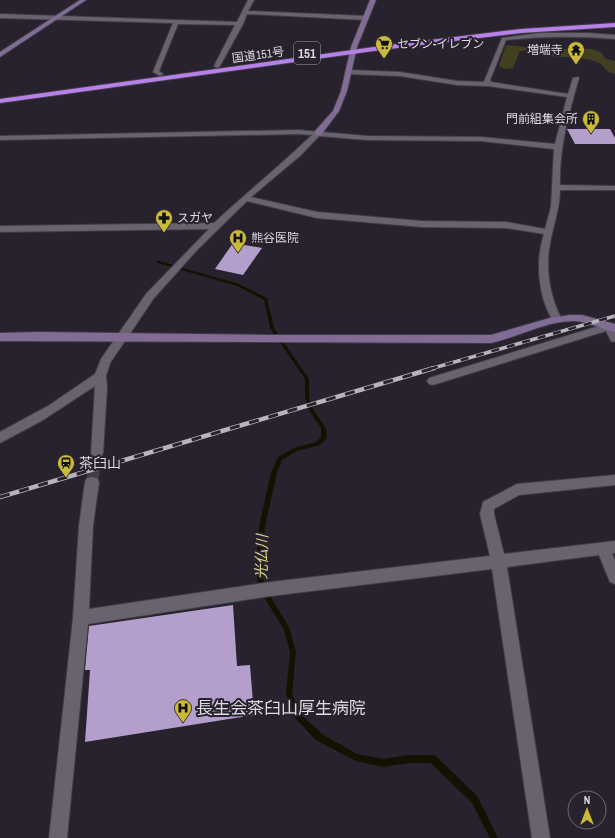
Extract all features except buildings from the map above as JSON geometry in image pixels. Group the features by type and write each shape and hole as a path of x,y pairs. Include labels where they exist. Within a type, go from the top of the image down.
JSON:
{"highway":[{"name":"国道151号","path":"0,102 485,29 615,21"},
{"name":"国道151号","path":"0,96 353,49 521,31 615,25"}],"street":[{"path":"0,55 83,0"},
{"path":"217,66 240,24 251,0"},
{"path":"97,453 101,396 100,376 105,362 150,296 177,266 245,198 298,153 318,133 336,111 344,91 353,49 373,0"},
{"path":"246,12 366,18"},
{"path":"0,16 240,24"},
{"path":"160,74 156,72 176,22"},
{"path":"488,84 487,80 504,39 547,35 582,34 615,37"},
{"path":"348,72 388,73 457,83 488,84 571,96"},
{"path":"557,319 553,315 550,305 544,258 545,245 555,206 556,160 563,120 576,78"},
{"path":"0,138 318,133 367,138 481,139 558,147"},
{"path":"556,187 615,188"},
{"path":"245,198 282,208 317,215 422,224 506,225 549,232"},
{"path":"0,229 216,226"},
{"path":"0,337 492,339 507,336 557,319 586,318 612,327"},
{"path":"612,327 615,338"},
{"path":"433,382 612,327"},
{"path":"0,438 59,404 100,376"},
{"path":"541,838 498,560 487,514 488,506 517,490 615,480"},
{"path":"58,838 81,618 86,526 92,482"},
{"path":"81,618 264,590 498,560 609,548 615,577"}],"shaded area":[{"path":"506,45 558,50 579,48 596,50 606,59 615,61 615,74 609,72 600,63 590,60 538,54 529,51 520,51 513,68 505,69 499,66"}],"waterway":[{"name":"光仏川","path":"158,262 238,285 266,299 272,328 307,379 307,398 312,412 323,428 324,438 318,444 296,449 280,459 274,473 262,526 259,568 261,587 287,629 293,652 289,694 296,715 319,737 356,757 383,763 409,759 433,759 475,800 494,838"}],"tunnel":[{"path":"92,482 97,453"}],"railway":[{"path":"430,369 615,316"},
{"path":"0,497 434,368"}],"place":[{"name":"セブン-イレブン","path":"384,59"},
{"name":"増端寺","path":"576,65"},
{"name":"門前組集会所","path":"591,134"},
{"name":"スガヤ","path":"164,233"},
{"name":"熊谷医院","path":"238,253"},
{"name":"茶臼山","path":"66,478"},
{"name":"長生会茶臼山厚生病院","path":"183,723"}]}
